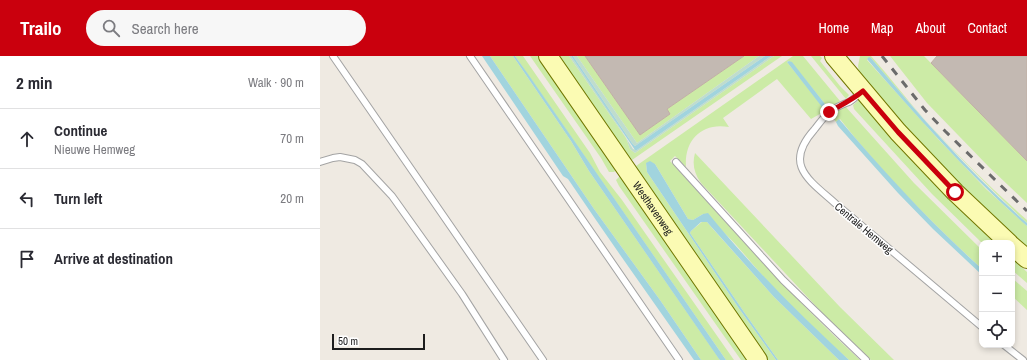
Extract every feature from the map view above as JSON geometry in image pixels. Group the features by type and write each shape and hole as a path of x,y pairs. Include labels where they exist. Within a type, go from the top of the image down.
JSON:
{"street":[{"name":"Westhavenweg","path":"548,56 758,360"},
{"path":"834,56 898,132 936,172 1006,240"},
{"path":"1015,249 1027,259"}],"lane":[{"path":"332,56 543,360"},
{"path":"470,56 679,360"},
{"name":"Centrale Hemweg","path":"863,91 850,101 845,102 829,112 807,137 799,157 800,164 807,177 836,204 979,324"},
{"path":"320,162 340,157 355,160 362,164 396,202 462,294 504,360"},
{"path":"676,162 783,280 866,360"},
{"path":"1008,348 1023,360"}],"green space":[{"path":"490,56 513,56 571,141 589,171 720,360 701,360 660,300 594,209"},
{"path":"515,56 523,56 590,153 600,172 622,200 734,360 726,360"},
{"path":"530,56 540,56 597,140 605,156 616,170 614,172 609,172 601,158"},
{"path":"556,56 569,56 626,138 630,149 635,153 774,56 782,56 632,160 612,136"},
{"path":"569,56 571,56 611,114 633,149 637,150 771,56 774,56 635,153 630,149 626,138"},
{"path":"573,56 577,56 637,143 759,56 765,56 635,146"},
{"path":"577,56 585,56 640,135 670,114 667,109 744,56 759,56 637,143"},
{"path":"793,56 803,56 840,101 811,119 777,79 723,118 729,127 711,127 703,130 697,135 688,149 686,167 675,156 670,161 786,287 860,360 849,360 821,335 777,292 723,231 713,222 703,214 693,220 688,219 655,164 646,163 647,172 740,310 776,360 765,360 654,197 636,166","holes":["789,61 825,104 822,106 787,62"]},
{"path":"811,56 820,56 822,58 820,61 849,95 846,99"},
{"path":"860,56 871,56 938,134 975,172 1027,220 1027,223 986,184 946,143 908,101 871,58 868,58 867,60 939,140 986,189 1027,226 1027,248 950,174 882,101 859,72 858,66"},
{"path":"890,56 924,56 1027,161 1027,203 989,167 927,103"},
{"path":"859,100 923,171 992,240 979,240 932,194 854,109 853,105"},
{"path":"845,106 914,183 979,247 979,266 908,197 873,159 840,119 836,122 831,115"},
{"path":"695,153 840,307 894,360 871,360 827,318 701,183 694,168"},
{"path":"620,176 636,196 750,360 741,360 724,336 619,186 616,180"},
{"path":"703,221 707,222 774,297 839,360 778,360 690,233"},
{"path":"1015,261 1027,272 1027,283 1015,273"},
{"path":"1015,281 1027,291 1027,310 1015,299"}],"water":[{"path":"482,56 490,56 594,209 660,300 701,360 694,360 568,179 563,176"},
{"path":"513,56 515,56 528,74 726,360 719,359 589,171 571,141"},
{"path":"571,56 573,56 635,146 765,56 771,56 635,150"},
{"path":"869,57 946,144 985,184 1027,223 1027,226 944,146 867,59"},
{"path":"787,62 792,62 825,104 822,107"},
{"path":"839,119 908,197 944,234 979,266 979,272 933,229 898,193 836,122"},
{"path":"650,161 655,164 688,219 693,220 703,214 708,213 741,252 776,289 849,360 839,360 774,297 707,222 701,222 690,233 778,360 776,360 740,310 647,172 646,163"}],"building":[{"path":"585,56 744,56 667,109 670,114 640,135"},
{"path":"937,56 1027,56 1027,161 931,63"}],"railway":[{"path":"882,56 925,110 1027,211"}],"route":[{"path":"829,112 845,102 850,101 863,91 898,132 955,192"}]}
